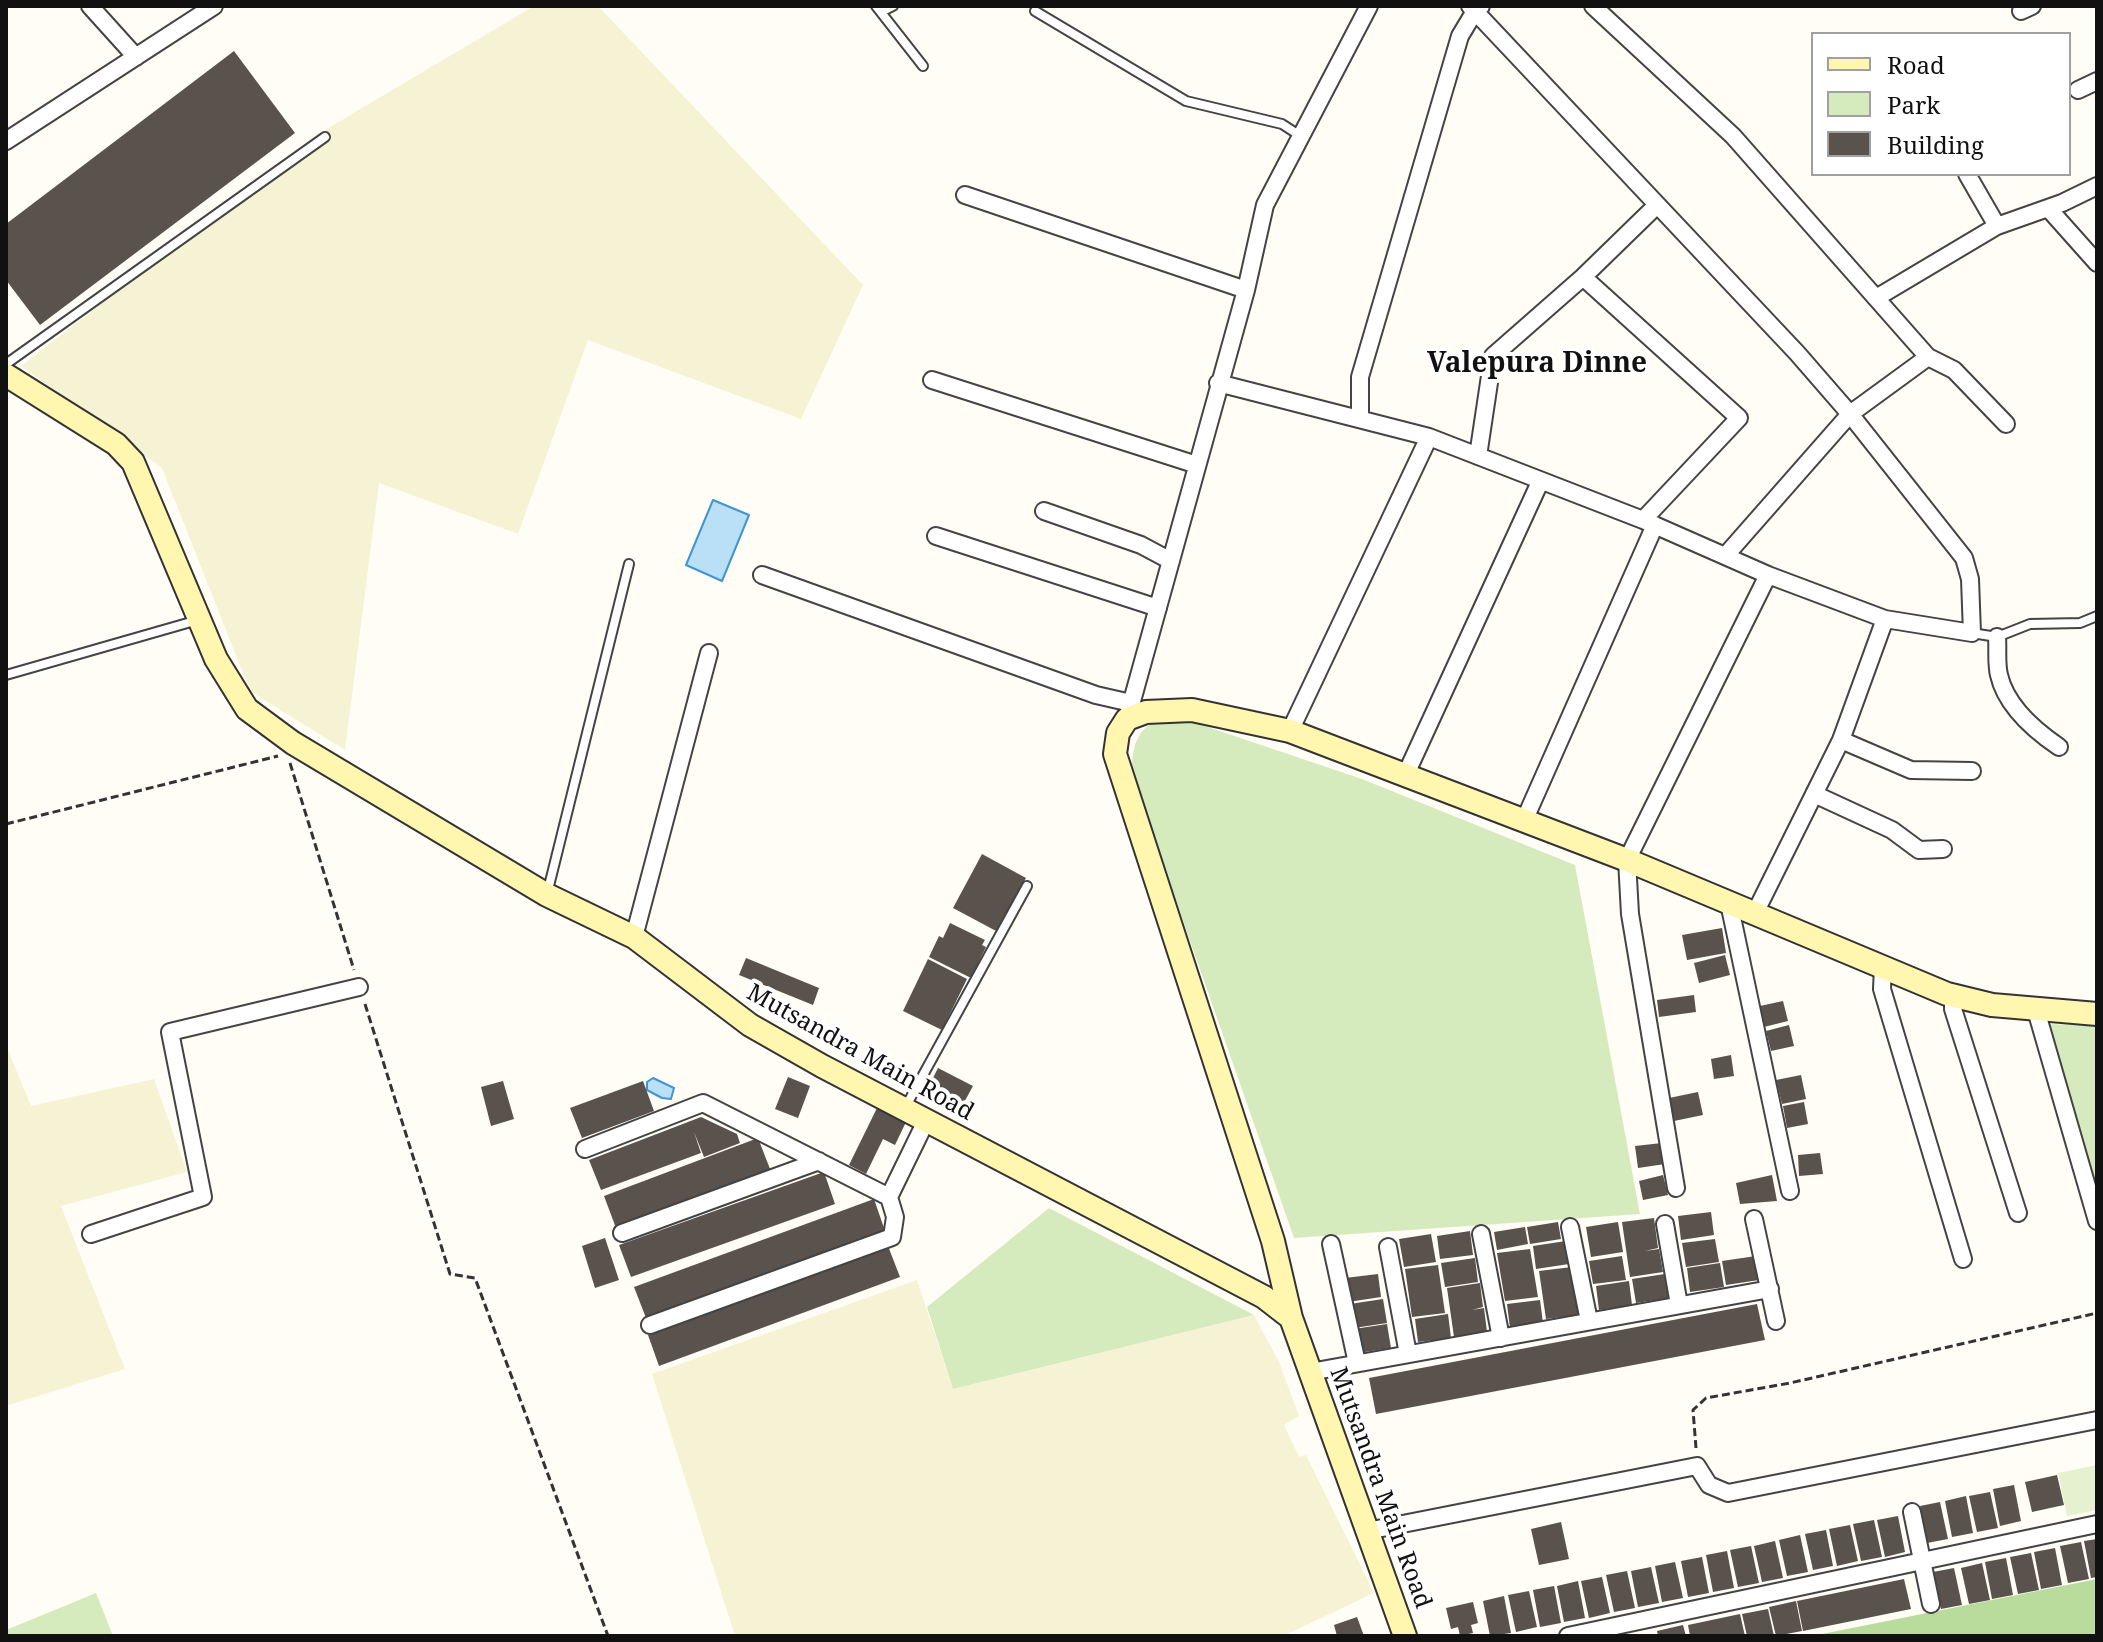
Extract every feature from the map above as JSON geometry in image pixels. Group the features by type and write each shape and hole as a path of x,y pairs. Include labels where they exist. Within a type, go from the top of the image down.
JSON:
{"street":[{"path":"90,6 136,57"},
{"path":"6,141 214,6"},
{"path":"1291,1318 1273,1241 1115,754 1118,733 1129,711 1246,290 1265,205 1369,6"},
{"path":"1593,6 1733,136 1928,357 1954,370 2006,424"},
{"path":"1218,383 1429,437 1649,523 1768,575 1885,619 1972,633 1970,579 1964,558 1850,414 1476,8 1460,36 1360,377 1360,419"},
{"path":"2078,90 2097,81"},
{"path":"1968,176 1997,226"},
{"path":"1876,298 1997,226 2097,186"},
{"path":"965,195 1246,290"},
{"path":"1478,456 1493,356 1583,277 1657,205"},
{"path":"2048,208 2097,263"},
{"path":"1524,821 1649,523 1739,418 1583,277"},
{"path":"1726,555 1850,414 1928,357"},
{"name":"Mutsandra Main Road","path":"6,375 116,444 133,462 216,659 247,709 267,725 547,895 634,937 750,1025 926,1121 1264,1297 1291,1318 1405,1636"},
{"path":"932,380 1197,465"},
{"path":"1290,731 1429,437"},
{"path":"1406,774 1540,482"},
{"path":"1044,511 1141,545 1171,561"},
{"path":"936,536 1158,608"},
{"path":"762,575 1096,695 1129,711 1192,710 1290,731 1627,860 1953,996 1992,1005 2097,1014"},
{"path":"1676,1188 1630,914 1627,860 1768,575"},
{"path":"1755,913 1841,740 1885,619"},
{"path":"1997,637 1999,675 2012,703 2034,730 2059,747"},
{"path":"634,937 709,653"},
{"path":"1841,740 1911,770 1972,771"},
{"path":"1814,794 1892,830 1919,850 1943,849"},
{"path":"1729,903 1790,1191"},
{"path":"1883,967 1882,989 1963,1259"},
{"path":"91,1234 203,1197 170,1032 359,987"},
{"path":"1953,996 1953,1009 2018,1213"},
{"path":"2036,1010 2097,1221"},
{"path":"585,1149 703,1103 889,1197"},
{"path":"650,1325 892,1237 895,1217 889,1197 926,1121"},
{"path":"622,1233 819,1161"},
{"path":"1754,1219 1776,1321"},
{"path":"1665,1224 1679,1305"},
{"path":"1570,1227 1589,1321"},
{"path":"1481,1234 1501,1338"},
{"path":"1331,1244 1357,1363"},
{"path":"1388,1247 1408,1354"},
{"path":"1310,1372 1770,1289"},
{"path":"1367,1531 1697,1466 1709,1485 1728,1493 2097,1420"},
{"path":"1912,1512 1931,1604"},
{"path":"1568,1636 2097,1524"}],"lane":[{"path":"893,6 878,9 923,66"},
{"path":"1035,11 1186,101 1282,124 1302,137"},
{"path":"6,364 325,137"},
{"path":"547,895 629,564"},
{"path":"1972,633 1997,637 2030,624 2080,623 2097,616"},
{"path":"6,675 199,620"},
{"path":"904,1109 1027,886"}],"path":[{"path":"6,824 287,754 450,1274 475,1278 608,1636"},
{"path":"1697,1466 1693,1410 1706,1398 1790,1383 2097,1313"}],"shaded area":[{"path":"534,6 598,6 863,285 801,419 588,340 518,534 379,483 345,750 250,691 162,468 21,366 330,127"},
{"path":"6,1045 31,1106 154,1079 187,1172 61,1206 125,1369 6,1406"},
{"path":"917,1280 953,1389 1254,1315 1279,1362 1299,1416 1284,1425 1299,1457 1306,1455 1374,1593 1283,1636 735,1636 652,1374"}],"green space":[{"path":"1184,719 1362,779 1575,865 1640,1214 1294,1238 1133,778 1133,753 1143,730 1160,721"},
{"path":"2048,1024 2097,1026 2097,1186"},
{"path":"1049,1208 1254,1315 953,1389 927,1307"},
{"path":"2097,1465 2097,1510 2067,1516 2058,1473"},
{"path":"2097,1579 2097,1636 1812,1636"},
{"path":"96,1593 113,1636 6,1636 6,1630"}],"water":[{"path":"713,500 749,515 722,581 686,565"},
{"path":"653,1078 674,1088 671,1099 647,1090 647,1082"}],"building":[{"path":"234,51 295,133 40,325 6,280 6,224"},
{"path":"982,854 1026,878 998,932 953,908"},
{"path":"950,923 985,940 982,945 986,947 971,978 929,957 939,936 943,938"},
{"path":"1722,928 1726,953 1687,960 1682,935"},
{"path":"1725,955 1730,975 1699,983 1694,963"},
{"path":"746,958 819,988 813,1005 739,975"},
{"path":"928,959 967,979 942,1030 903,1011"},
{"path":"1694,995 1696,1012 1659,1017 1657,1000"},
{"path":"1783,1001 1788,1021 1764,1027 1760,1006"},
{"path":"1789,1025 1794,1046 1771,1051 1766,1031"},
{"path":"1731,1055 1734,1076 1714,1079 1711,1059"},
{"path":"938,1068 973,1086 961,1108 927,1090"},
{"path":"1801,1075 1806,1099 1782,1104 1776,1080"},
{"path":"788,1077 810,1086 798,1118 775,1109"},
{"path":"503,1081 514,1119 491,1126 481,1087"},
{"path":"643,1081 654,1111 582,1138 570,1108"},
{"path":"1698,1092 1703,1115 1674,1121 1669,1098"},
{"path":"1804,1102 1808,1124 1787,1128 1783,1106"},
{"path":"877,1108 906,1122 895,1145 883,1139 866,1174 849,1165"},
{"path":"701,1117 737,1134 740,1143 704,1157 694,1132 701,1153 601,1190 589,1160"},
{"path":"758,1138 770,1169 616,1228 604,1196"},
{"path":"1662,1143 1665,1164 1638,1168 1635,1146"},
{"path":"1820,1153 1823,1174 1799,1176 1798,1155"},
{"path":"824,1172 835,1204 631,1277 619,1245"},
{"path":"1663,1175 1668,1195 1643,1200 1639,1181"},
{"path":"1772,1175 1777,1201 1740,1204 1736,1183"},
{"path":"874,1199 885,1231 646,1318 634,1287"},
{"path":"1711,1212 1714,1235 1681,1240 1678,1216"},
{"path":"1654,1218 1658,1248 1645,1251 1659,1249 1663,1272 1630,1277 1622,1222"},
{"path":"1558,1222 1561,1239 1530,1244 1527,1227"},
{"path":"1618,1222 1623,1252 1591,1257 1586,1227"},
{"path":"1525,1227 1528,1244 1497,1250 1494,1232"},
{"path":"1470,1231 1473,1255 1440,1259 1437,1236"},
{"path":"1431,1234 1436,1262 1404,1267 1399,1239"},
{"path":"605,1238 619,1280 595,1288 582,1246"},
{"path":"1715,1239 1719,1262 1686,1267 1682,1243"},
{"path":"1566,1241 1569,1264 1536,1269 1533,1246"},
{"path":"888,1246 900,1277 659,1366 648,1335"},
{"path":"1530,1249 1538,1297 1505,1301 1497,1253"},
{"path":"1622,1256 1626,1280 1593,1284 1589,1261"},
{"path":"1756,1256 1759,1280 1726,1285 1722,1261"},
{"path":"1475,1258 1478,1282 1445,1287 1441,1263"},
{"path":"1720,1263 1724,1287 1690,1292 1687,1268"},
{"path":"1438,1265 1445,1313 1412,1317 1405,1269"},
{"path":"1572,1267 1579,1315 1546,1319 1539,1271"},
{"path":"1378,1274 1381,1297 1348,1302 1345,1278"},
{"path":"1665,1274 1669,1298 1636,1303 1632,1279"},
{"path":"1629,1281 1632,1305 1599,1310 1596,1286"},
{"path":"1480,1283 1483,1307 1472,1310 1484,1308 1487,1332 1454,1337 1447,1288"},
{"path":"1383,1299 1387,1323 1354,1328 1350,1304"},
{"path":"1540,1300 1543,1323 1510,1328 1507,1304"},
{"path":"1757,1304 1765,1340 1376,1414 1369,1378"},
{"path":"1448,1314 1451,1338 1418,1342 1415,1319"},
{"path":"1387,1324 1391,1348 1358,1353 1354,1329"},
{"path":"2057,1475 2064,1505 2032,1512 2025,1482"},
{"path":"2014,1485 2021,1521 2000,1526 1993,1489"},
{"path":"1990,1492 1998,1528 1977,1532 1969,1496"},
{"path":"1966,1496 1973,1533 1952,1537 1945,1501"},
{"path":"1940,1502 1948,1539 1927,1543 1920,1506"},
{"path":"1898,1516 1905,1552 1885,1557 1877,1520"},
{"path":"1874,1520 1882,1557 1861,1561 1853,1524"},
{"path":"1561,1522 1569,1559 1539,1565 1531,1529"},
{"path":"1850,1525 1858,1561 1837,1566 1829,1529"},
{"path":"1826,1530 1833,1566 1813,1570 1805,1534"},
{"path":"1800,1535 1808,1572 1787,1576 1779,1540"},
{"path":"2097,1539 2097,1577 2091,1578 2084,1541"},
{"path":"1775,1541 1783,1578 1762,1582 1754,1546"},
{"path":"2081,1542 2089,1579 2068,1583 2060,1546"},
{"path":"1751,1546 1759,1583 1738,1587 1730,1550"},
{"path":"2055,1548 2062,1585 2041,1589 2034,1552"},
{"path":"1727,1551 1734,1588 1713,1592 1706,1555"},
{"path":"2031,1553 2039,1590 2018,1594 2010,1557"},
{"path":"1702,1557 1709,1593 1688,1597 1681,1561"},
{"path":"2006,1558 2013,1595 1992,1599 1985,1562"},
{"path":"1675,1562 1683,1598 1662,1602 1655,1566"},
{"path":"1982,1563 1990,1600 1969,1604 1961,1568"},
{"path":"1651,1567 1659,1603 1638,1607 1631,1571"},
{"path":"1954,1568 1962,1605 1941,1609 1933,1572"},
{"path":"1627,1571 1635,1608 1614,1612 1606,1575"},
{"path":"1602,1577 1610,1613 1589,1618 1581,1581"},
{"path":"1904,1579 1911,1609 1803,1631 1797,1601"},
{"path":"1578,1581 1585,1618 1564,1622 1557,1586"},
{"path":"1554,1586 1561,1623 1540,1627 1533,1590"},
{"path":"1529,1591 1537,1627 1516,1632 1508,1595"},
{"path":"1504,1596 1511,1633 1490,1636 1483,1601"},
{"path":"1796,1601 1802,1631 1776,1636 1769,1607"},
{"path":"1473,1602 1478,1623 1471,1625 1473,1633 1460,1636 1458,1627 1451,1629 1446,1608"},
{"path":"1768,1609 1774,1636 1747,1636 1742,1614"},
{"path":"1740,1614 1745,1636 1690,1636 1688,1625"},
{"path":"1357,1617 1364,1636 1337,1636 1334,1625"},
{"path":"1683,1625 1686,1636 1658,1636 1657,1631"}],"district":[{"name":"Valepura Dinne","path":"1537,364"}]}
